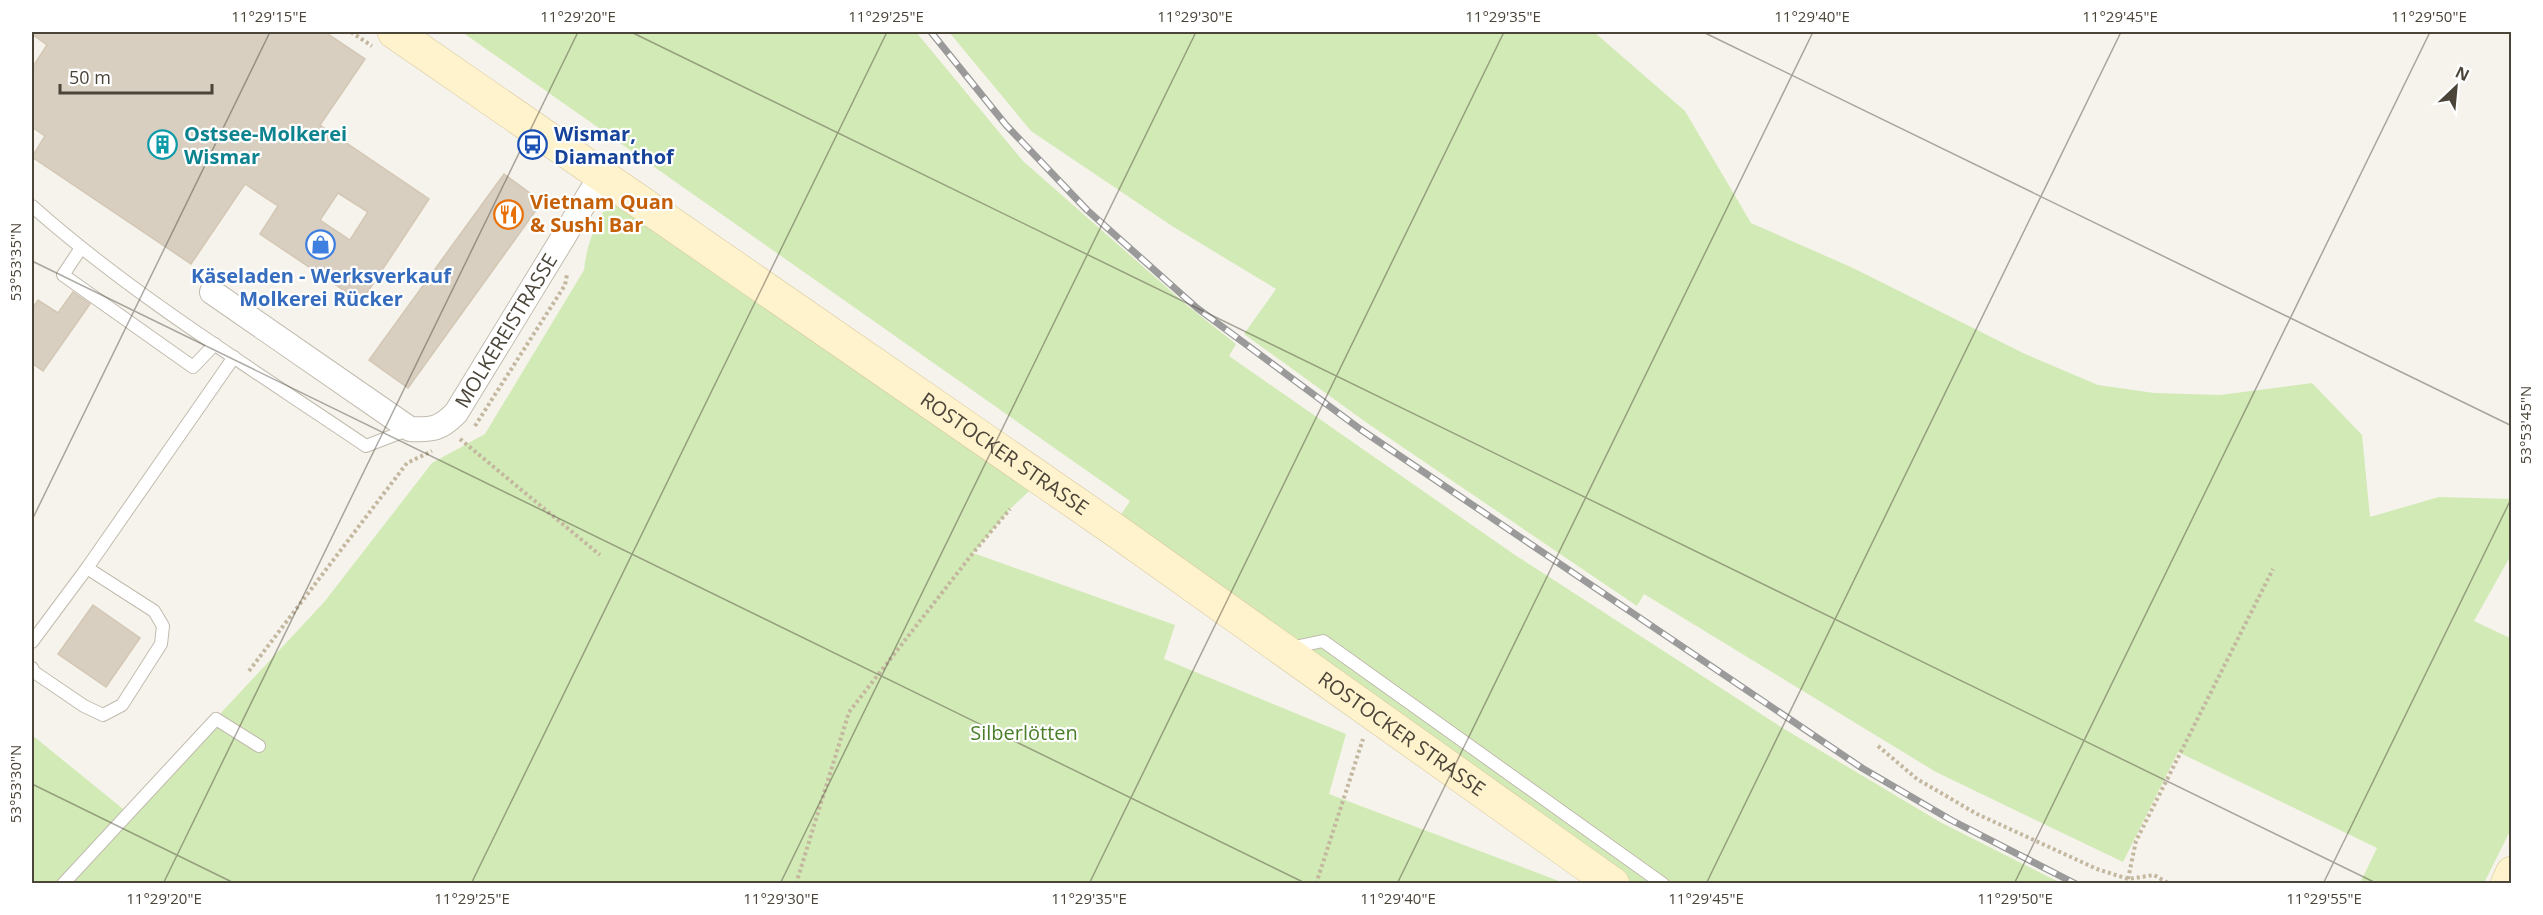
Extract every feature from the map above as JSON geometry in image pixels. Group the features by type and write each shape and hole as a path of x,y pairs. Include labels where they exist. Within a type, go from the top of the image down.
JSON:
{"street":[{"name":"ROSTOCKER STRASSE","path":"394,32 602,174 1284,650 1613,884"},
{"name":"MOLKEREISTRASSE","path":"410,429 443,426 456,413 602,174"},
{"path":"212,292 410,429"},
{"path":"2507,884 2511,873"}],"lane":[{"path":"32,206 81,248 215,344 366,446 410,429"},
{"path":"81,248 63,275 192,367 215,344"},
{"path":"32,642 87,568 234,357"},
{"path":"32,668 84,706 103,715 122,705 161,644 162,626 154,611 87,568"},
{"path":"1284,650 1323,641 1663,884"},
{"path":"63,884 216,719 258,746"}],"path":[{"path":"460,438 600,555"},
{"path":"796,884 849,712 1010,509"},
{"path":"2128,879 2136,841 2273,569"},
{"path":"1316,884 1364,737 1377,716"},
{"path":"1878,746 1917,779 1977,814 2097,869 2128,879 2154,875 2170,884"}],"green space":[{"path":"462,32 916,32 1023,161 1189,307 1236,344 1229,356 1515,555 1781,727 1940,822 2061,883 1613,883 1112,528 1130,501"},
{"path":"949,32 1594,32 1685,111 1751,223 1853,268 2025,354 2098,385 2154,393 2220,395 2312,383 2362,435 2370,517 2439,497 2511,499 2511,555 2474,621 2512,639 2511,829 2484,883 2360,883 2377,848 2178,752 2123,862 1936,772 1644,594 1637,606 1367,423 1244,334 1276,289 1172,226 1031,131"},
{"name":"Silberlötten","path":"623,189 1042,479 1010,509 973,553 1175,625 1164,659 1346,734 1329,794 1564,883 32,883 32,735 128,813 325,601 432,463 485,434 584,270 588,248 601,216"}],"building":[{"name":"Ostsee-Molkerei Wismar","path":"32,32 325,32 365,59 320,125 429,199 361,302 260,234 278,206 245,184 191,264 32,157 45,136 32,127 32,68 47,45","holes":["338,193 368,212 350,240 320,220"]},
{"path":"504,174 542,202 408,388 369,360"},
{"path":"73,292 90,304 43,371 32,363 32,309 38,300 58,313"},
{"path":"93,605 140,638 106,687 58,654"}],"railway":[{"path":"931,32 1006,125 1087,210 1197,308 1360,429 1862,768 1951,820 2076,884"}],"place":[{"name":"Ostsee-Molkerei Wismar","path":"163,145"},
{"name":"Wismar, Diamanthof","path":"533,145"},
{"name":"Vietnam Quan & Sushi Bar","path":"509,214"},
{"name":"Käseladen - Werksverkauf Molkerei Rücker","path":"321,245"}]}
